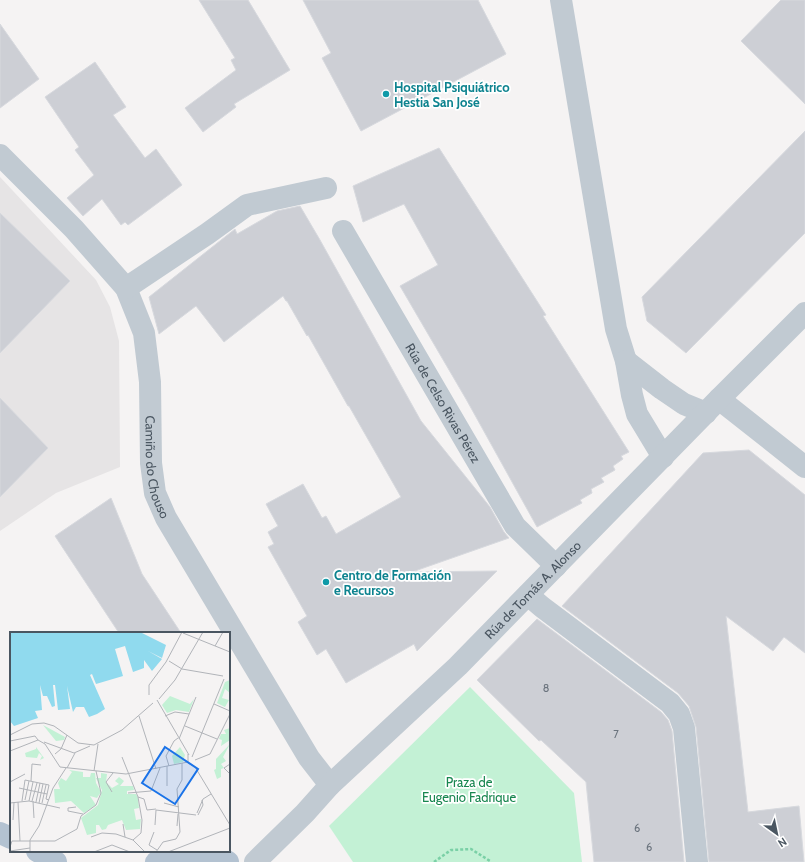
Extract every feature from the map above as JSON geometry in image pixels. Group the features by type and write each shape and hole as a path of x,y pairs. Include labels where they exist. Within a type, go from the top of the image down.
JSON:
{"main road":[{"path":"0,833 10,838"},
{"path":"39,852 56,862"},
{"path":"156,862 178,854 202,853 228,862"}],"street":[{"path":"561,0 616,329 626,361 637,414 663,457"},
{"name":"Camiño do Chouso","path":"0,155 74,229 126,288 144,333 150,382 151,463 155,492 166,518 300,744 330,785"},
{"path":"126,288 207,234 247,205 326,188"},
{"name":"Rúa de Celso Rivas Pérez","path":"344,231 515,526 556,566"},
{"name":"Rúa de Tomás A. Alonso","path":"254,862 305,813 330,785 458,666 805,313"},
{"path":"626,361 684,404 713,406 805,467"},
{"path":"528,595 670,703 679,714 684,728 697,862"}],"path":[{"path":"434,862 450,850 471,849 490,862"}],"shaded area":[{"path":"0,177 96,280 110,307 119,341 120,467 56,493 0,531"}],"green space":[{"name":"Praza de Eugenio Fadrique","path":"470,687 574,793 582,862 353,862 329,826"}],"building":[{"path":"199,0 248,0 290,70 234,104 236,107 203,132 185,108 236,70 231,60 235,58"},
{"name":"Hospital Psiquiátrico Hestia San José","path":"303,0 478,0 506,54 361,131 322,58 331,53"},
{"path":"781,0 805,0 805,104 741,41"},
{"path":"0,24 39,79 0,108"},
{"path":"95,62 126,107 113,115 145,158 156,149 182,185 128,225 125,222 121,225 102,199 83,216 67,198 94,175 75,150 79,147 45,97"},
{"path":"805,131 805,233 686,353 647,321 642,297"},
{"path":"439,148 546,315 543,316 629,452 621,456 623,459 613,466 615,470 601,478 604,482 591,489 592,493 580,500 582,503 537,527 466,399 400,286 438,265 404,204 363,222 353,186"},
{"path":"300,206 421,421 490,507 509,538 412,572 497,571 417,651 414,644 346,683 326,649 317,655 298,622 307,616 268,547 274,544 268,532 278,526 266,504 303,484 322,518 326,516 336,534 401,497 308,335 307,336 283,296 224,342 196,306 159,334 149,297 235,229 237,234 277,211"},
{"path":"0,213 70,281 0,353"},
{"path":"0,398 48,448 0,497"},
{"path":"749,450 805,495 805,653 784,637 773,651 726,616 748,812 799,806 804,862 709,862 696,727 689,706 678,693 562,606 703,453"},
{"path":"111,498 142,574 180,632 118,632 55,536"},
{"path":"537,619 661,712 668,720 672,731 684,862 594,862 586,782 541,740 539,741 477,680"}],"place":[{"name":"Hospital Psiquiátrico Hestia San José","path":"386,94"},
{"name":"Centro de Formación e Recursos","path":"326,582"}]}
